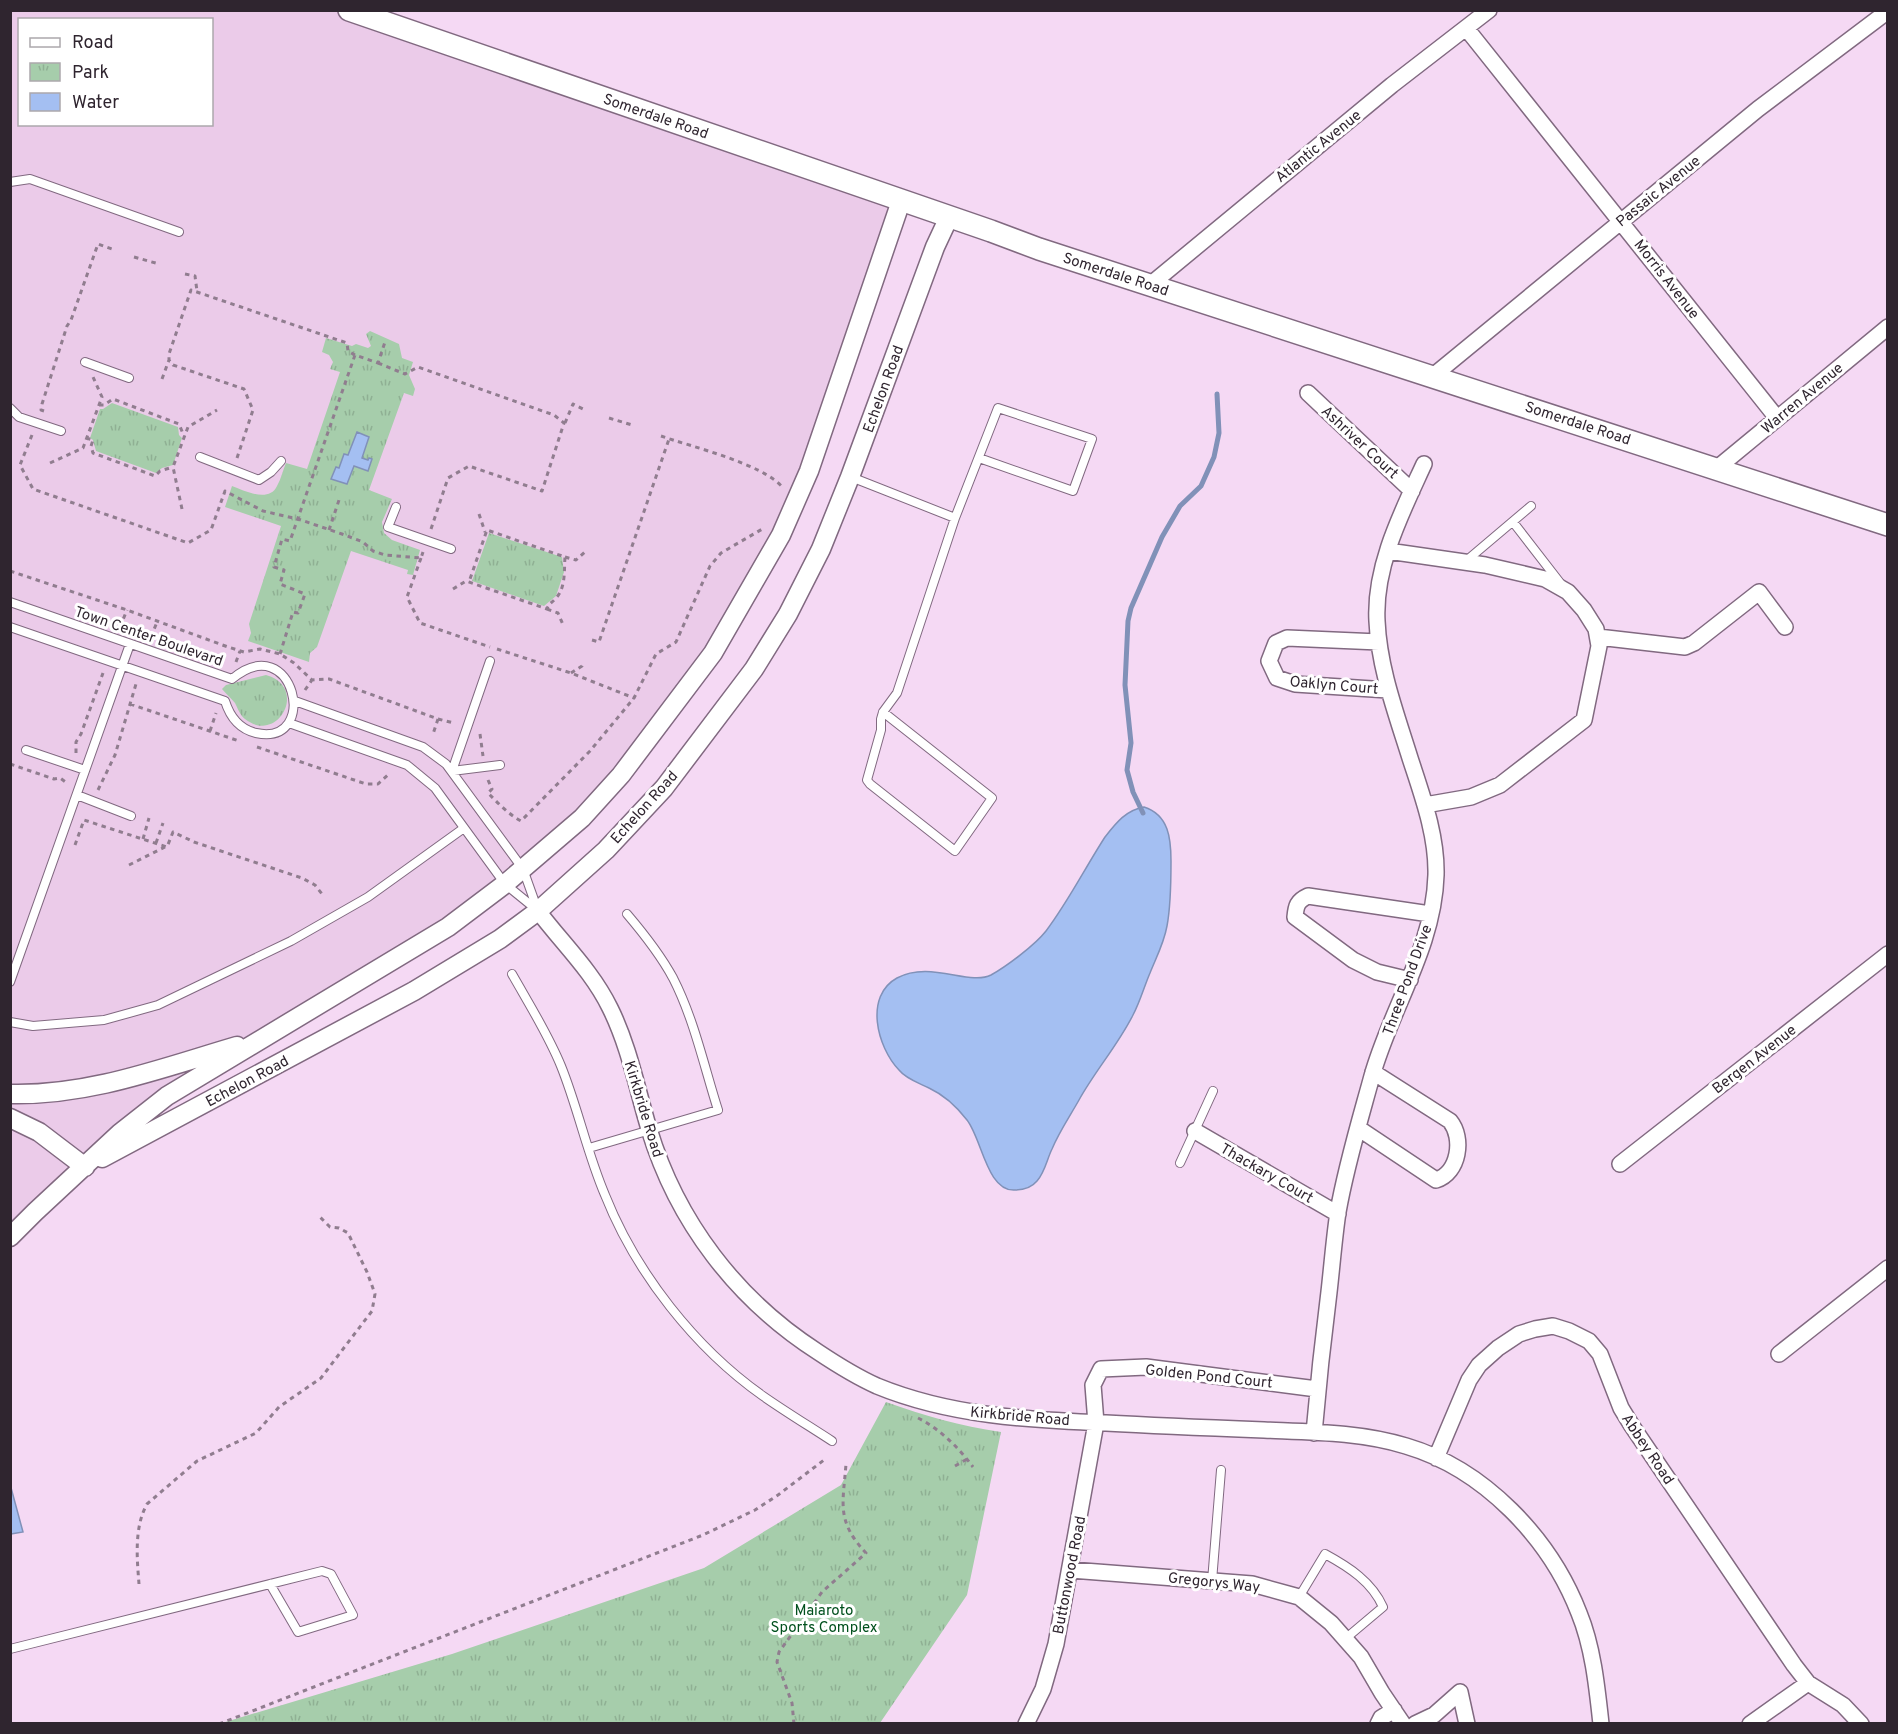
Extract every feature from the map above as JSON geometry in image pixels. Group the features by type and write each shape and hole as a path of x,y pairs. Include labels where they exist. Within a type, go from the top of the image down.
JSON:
{"main road":[{"name":"Somerdale Road","path":"354,11 1039,249 1887,525"}],"street":[{"name":"Atlantic Avenue","path":"1150,285 1392,85 1489,10"},
{"name":"Passaic Avenue","path":"1433,376 1758,110 1887,10"},
{"name":"Morris Avenue","path":"1466,28 1777,418"},
{"name":"Echelon Road","path":"10,1237 120,1133 167,1096 448,927 505,884 582,818 621,775 713,653 781,535 809,471 901,201"},
{"name":"Echelon Road","path":"85,1167 414,991 500,939 538,911 606,850 664,788 754,669 788,614 820,549 850,477 935,247 949,216"},
{"name":"Warren Avenue","path":"1716,469 1887,327"},
{"name":"Ashriver Court","path":"1308,393 1412,491"},
{"name":"Three Pond Drive","path":"1314,1432 1338,1214 1373,1072 1424,942 1436,875 1435,851 1425,805 1388,690 1378,642 1377,619 1378,600 1388,551 1424,464"},
{"path":"1388,551 1465,562 1545,579 1568,592 1584,610 1598,637 1598,655 1584,720 1500,784 1471,797 1425,805"},
{"path":"1598,637 1685,647 1694,643 1759,592 1785,627"},
{"name":"Oaklyn Court","path":"1378,642 1287,638 1276,644 1269,661 1277,678 1295,684 1388,690"},
{"path":"1410,980 1377,972 1353,960 1295,918 1296,906 1300,899 1308,896 1430,914"},
{"name":"Kirkbride Road","path":"538,911 588,970 612,1010 624,1041 649,1129 670,1188 685,1216 704,1244 749,1297 778,1323 821,1354 875,1385 966,1412 1024,1419 1314,1432 1386,1441 1410,1447 1436,1458 1466,1473 1489,1490 1525,1524 1562,1577 1580,1614 1588,1641 1601,1724"},
{"name":"Bergen Avenue","path":"1620,1164 1887,954"},
{"path":"10,1094 63,1092 97,1087 261,1039"},
{"path":"1358,1128 1436,1180 1442,1178 1455,1161 1458,1150 1455,1126 1373,1072"},
{"path":"10,1118 39,1132 85,1167"},
{"name":"Thackary Court","path":"1196,1131 1338,1214"},
{"path":"1779,1354 1887,1268"},
{"name":"Abbey Road","path":"1436,1458 1469,1380 1479,1365 1498,1348 1519,1334 1553,1326 1589,1341 1600,1354 1621,1408 1632,1426 1781,1646 1808,1683 1843,1705 1862,1724"},
{"name":"Golden Pond Court","path":"1101,1369 1146,1367 1317,1389"},
{"name":"Buttonwood Road","path":"1026,1724 1043,1689 1056,1644 1096,1423 1093,1385 1101,1369"},
{"name":"Gregorys Way","path":"1071,1570 1252,1584 1299,1597 1331,1623 1361,1657 1403,1724"},
{"path":"1750,1724 1808,1683"},
{"path":"1415,1724 1434,1715 1460,1692 1467,1724"},
{"path":"1378,1724 1394,1710"}],"lane":[{"path":"10,182 30,179 179,232"},
{"path":"85,362 129,378"},
{"path":"10,408 19,417 61,431"},
{"path":"883,712 992,798 955,851 867,780 881,730 883,712 897,693 955,518 998,408 1092,439 1073,491 979,458"},
{"path":"200,457 259,480 266,477 282,461"},
{"path":"850,477 955,518"},
{"path":"1465,562 1531,506"},
{"path":"396,507 388,527 451,549"},
{"path":"1514,522 1568,592"},
{"name":"Town Center Boulevard","path":"10,602 232,679 253,666 265,666 286,678 295,701"},
{"path":"10,627 225,701 236,723 246,730 269,733 281,730 289,723 295,701 423,747 452,771 523,868 538,911"},
{"path":"10,982 130,644"},
{"path":"452,771 490,661"},
{"path":"289,723 407,765 435,788 505,884 538,911"},
{"path":"26,750 85,770"},
{"path":"452,771 500,765"},
{"path":"77,795 130,816"},
{"path":"10,1022 33,1026 104,1020 158,1005 291,941 368,897 464,828"},
{"path":"589,1148 718,1110 686,1006 656,949 627,914"},
{"path":"512,974 545,1031 561,1066 604,1195 654,1287 696,1336 726,1366 762,1395 832,1441"},
{"path":"1180,1163 1213,1091"},
{"path":"1212,1581 1221,1470"},
{"path":"1299,1597 1325,1554 1350,1567 1377,1594 1383,1607 1344,1639"},
{"path":"10,1649 270,1584 322,1571 331,1574 353,1614 298,1632 270,1584"}],"path":[{"path":"51,414 41,410 42,404 67,326 98,244 112,249"},
{"path":"134,257 159,264"},
{"path":"185,274 195,276 197,291"},
{"path":"162,379 191,290 347,343 348,351 355,355 405,374 418,368 554,415 564,423"},
{"path":"378,363 386,342"},
{"path":"280,654 293,612 298,613 305,594 280,584 284,570 274,567 274,562 282,539 290,541 355,355"},
{"path":"169,360 173,365 244,389 253,410 235,464"},
{"path":"50,463 82,448 102,397 85,362"},
{"path":"98,405 104,405 113,399 179,424 184,436"},
{"path":"431,529 448,478 469,466 542,491 564,423 573,404 585,410"},
{"path":"182,509 173,467 188,427 217,410"},
{"path":"609,418 632,425"},
{"path":"42,438 31,435 21,465 33,489 188,543 211,530 225,491 263,511 298,519 363,542 385,555 421,558"},
{"path":"661,436 758,469 777,480 783,488 781,497"},
{"path":"86,438 93,440 91,446 93,453 155,476 166,468 173,467"},
{"path":"592,640 599,642 669,439"},
{"path":"329,530 339,497"},
{"path":"478,514 486,533"},
{"path":"488,780 492,789 488,793 512,816 521,821 590,751 634,698 656,654 676,642 710,566 721,553 766,526"},
{"path":"469,582 487,530 576,560 587,550"},
{"path":"423,552 407,597 420,623 571,674 634,698"},
{"path":"547,609 549,603 557,598 566,572 565,556"},
{"path":"10,571 240,651 260,649 280,654 294,663 312,680 329,679 454,723"},
{"path":"453,589 466,581 469,582 558,614 564,627"},
{"path":"120,627 127,610"},
{"path":"151,637 157,621"},
{"path":"236,662 240,651"},
{"path":"571,674 584,662"},
{"path":"77,756 76,742 104,671"},
{"path":"305,690 312,680"},
{"path":"97,791 115,755 136,682"},
{"path":"130,704 239,741"},
{"path":"210,731 216,711"},
{"path":"433,734 438,719"},
{"path":"480,734 483,756"},
{"path":"250,745 366,784 378,783 390,773 397,775"},
{"path":"10,764 54,779 60,778 67,783"},
{"path":"143,839 149,818"},
{"path":"75,845 84,820 165,846"},
{"path":"156,843 163,823"},
{"path":"129,865 167,847 173,832 194,842 302,878 315,885 322,894"},
{"path":"139,1584 137,1560 140,1522 147,1504 197,1461 256,1432 279,1407 321,1378 372,1311 375,1294 348,1233 339,1228 330,1227 320,1217"},
{"path":"911,1416 943,1435 973,1467"},
{"path":"955,1466 967,1459"},
{"path":"219,1724 703,1535 755,1510 824,1460"},
{"path":"794,1724 792,1703 777,1662 779,1652 822,1592 866,1553 851,1538 845,1524 843,1501 846,1464"}],"shaded area":[{"path":"11,11 349,11 901,201 809,471 713,653 621,775 505,884 167,1096 11,1237"}],"green space":[{"path":"370,331 399,344 402,358 413,362 409,375 415,389 413,396 404,393 369,490 392,499 382,522 384,533 392,540 420,550 413,575 407,574 408,570 351,551 317,647 310,653 309,662 248,641 251,633 249,624 281,526 225,507 232,486 256,494 268,494 277,486 286,463 307,469 340,372 330,369 333,362 329,355 322,352 326,338 368,348 371,346 366,334"},
{"path":"112,403 178,427 182,438 173,465 162,468 156,473 96,451 93,440 90,438 100,409"},
{"path":"489,533 562,557 564,572 556,596 544,606 472,581"},
{"path":"266,675 279,681 286,691 287,701 284,711 277,720 268,725 257,725 243,717 235,703 222,689 226,685"},
{"name":"Maiaroto Sports Complex","path":"886,1402 943,1420 1001,1432 967,1595 880,1723 222,1723 452,1654 704,1568 841,1485"}],"water":[{"path":"357,432 369,437 362,458 372,459 368,471 354,466 347,484 331,479 336,467 339,468 344,454 348,455"},
{"path":"1144,807 1159,816 1169,836 1170,902 1162,944 1133,1015 1085,1089 1055,1143 1040,1177 1033,1185 1024,1189 1006,1188 998,1183 991,1174 972,1129 959,1110 940,1094 905,1076 891,1060 880,1036 877,1022 880,997 887,986 897,978 910,973 923,971 982,978 1013,961 1046,931 1113,827 1127,814"},
{"path":"10,1484 23,1532 11,1534 10,1534"}],"waterway":[{"path":"1143,813 1133,792 1127,770 1131,743 1125,685 1128,621 1131,608 1162,537 1180,506 1201,486 1214,457 1219,433 1217,394"}]}
